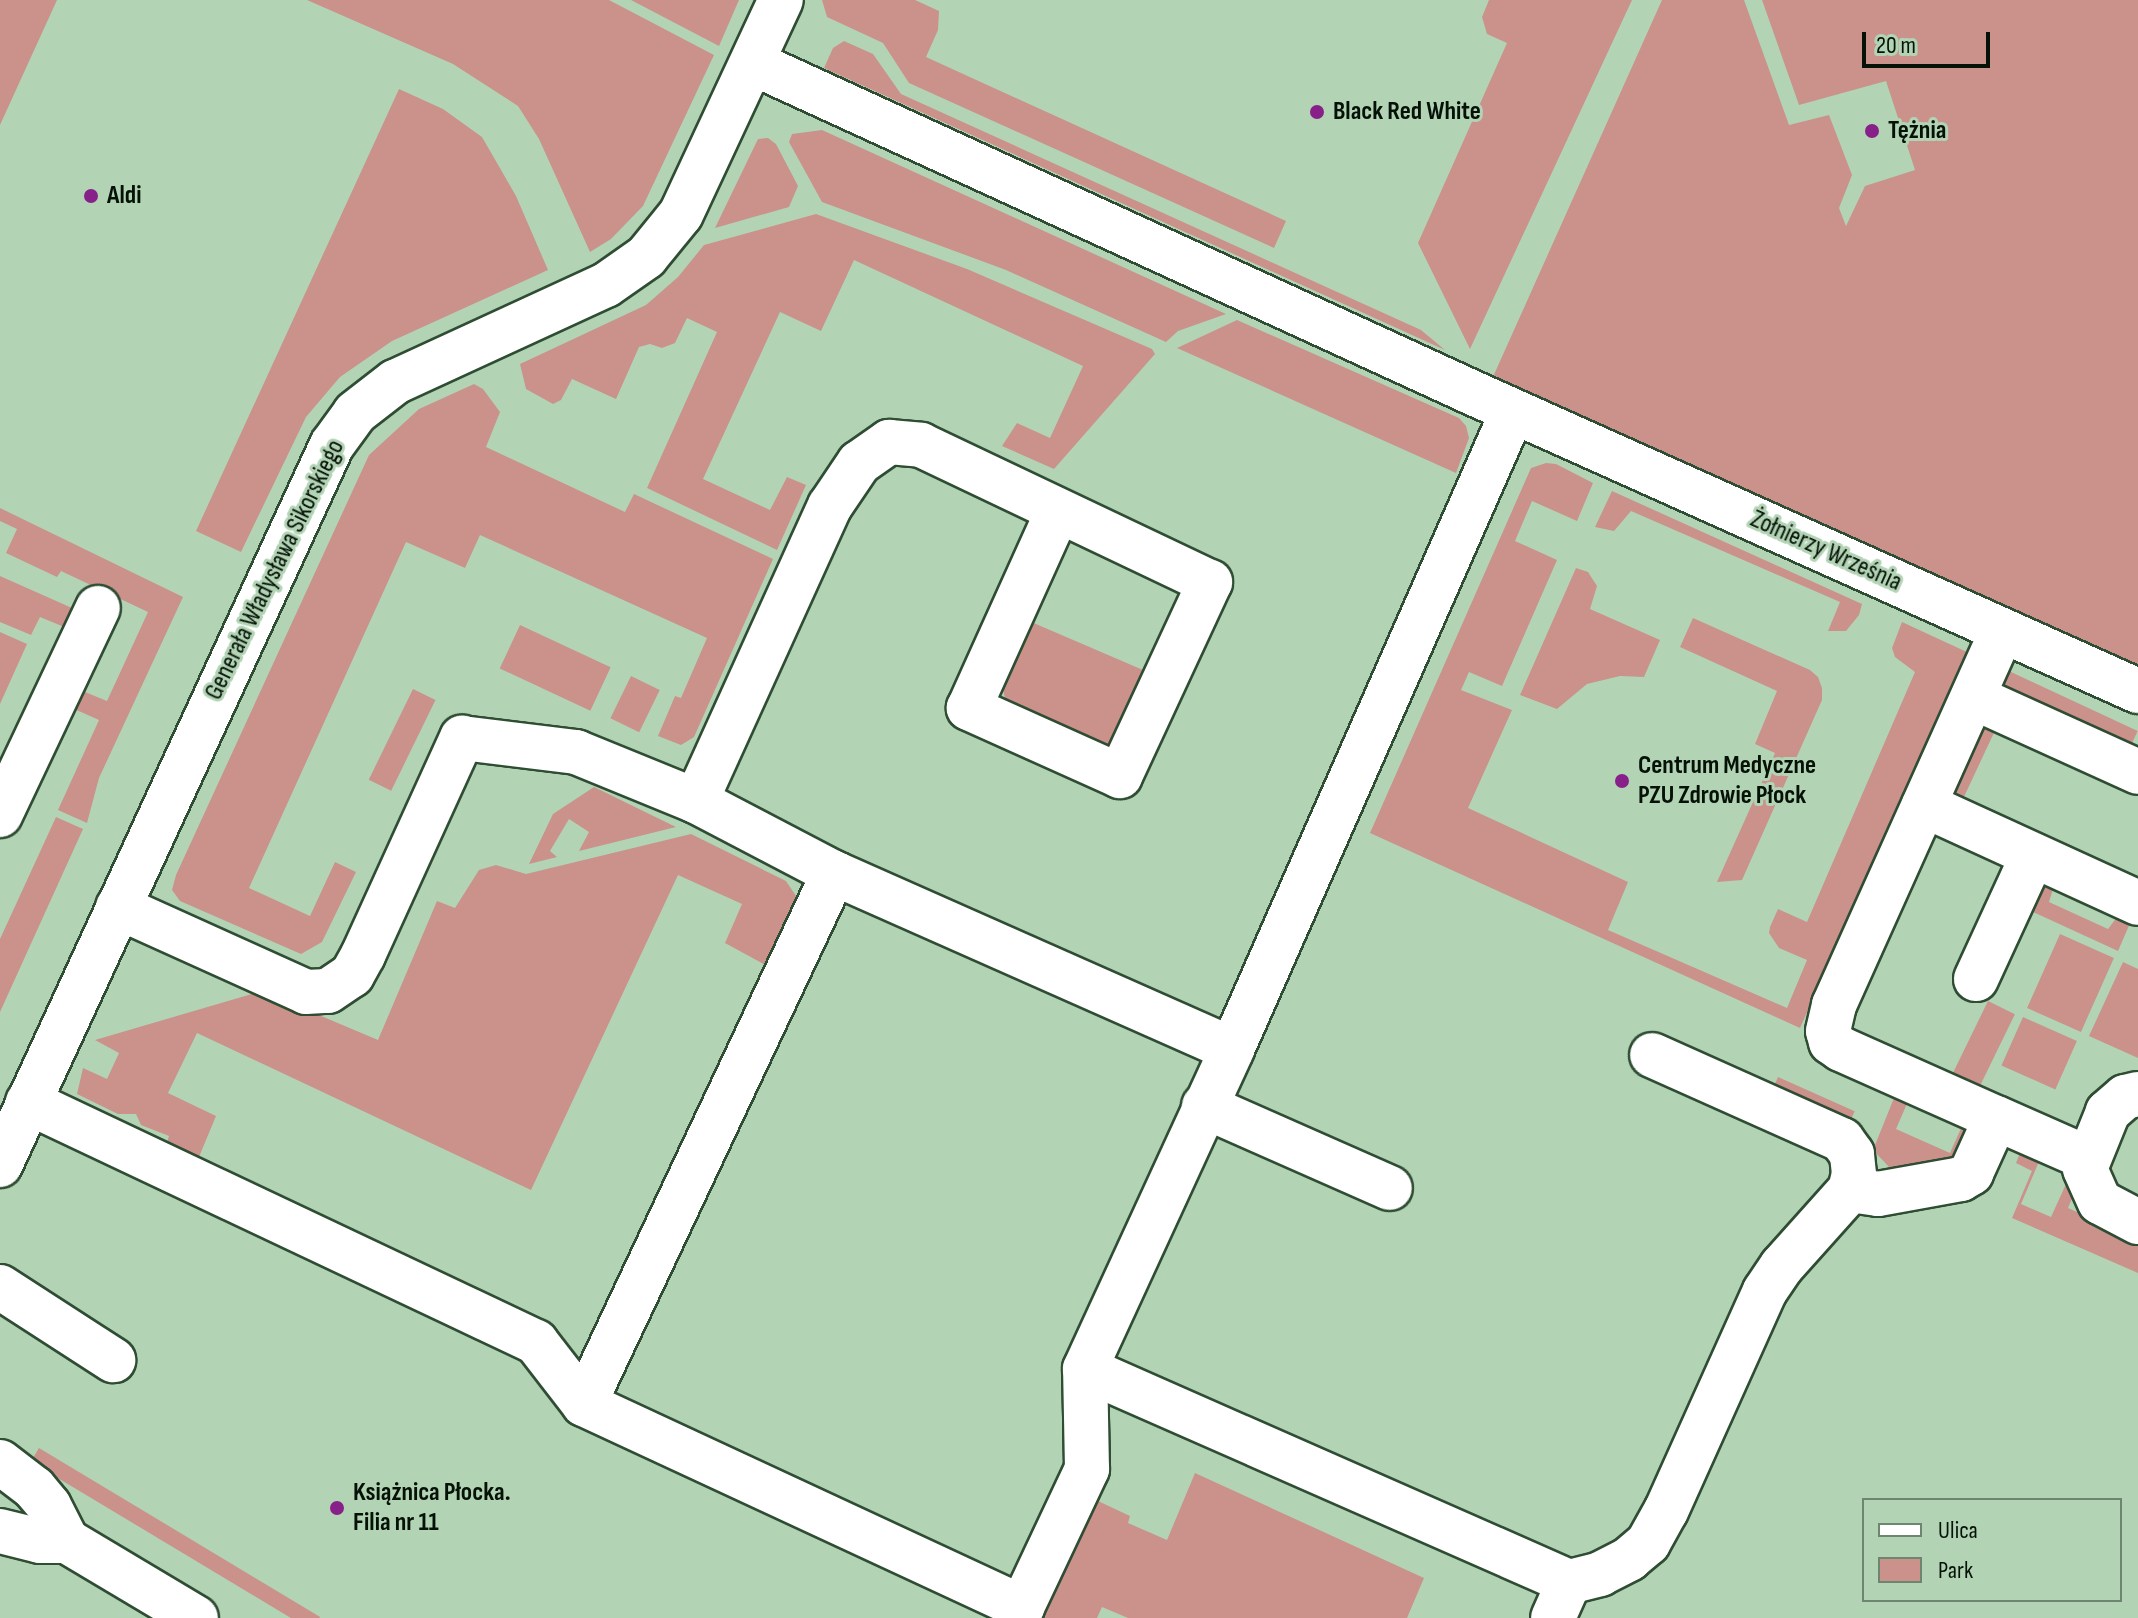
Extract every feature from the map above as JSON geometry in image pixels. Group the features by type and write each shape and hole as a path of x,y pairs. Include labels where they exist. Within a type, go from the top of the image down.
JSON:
{"street":[{"name":"Generała Władysława Sikorskiego","path":"2,1158 320,466 343,429 368,402 408,374 606,285 646,257 681,214 781,0"},
{"name":"Żołnierzy Września","path":"753,63 1513,411 2138,691"},
{"path":"28,1102 536,1342 584,1404 1020,1613 1087,1469 1085,1369 1232,1049 1513,411"},
{"path":"696,801 830,506 859,463 889,442 921,445 1210,582 1120,776 969,708 1058,511"},
{"path":"0,815 98,608"},
{"path":"2002,631 1834,1005 1828,1031 1831,1042 1841,1049 2087,1158"},
{"path":"1973,697 2138,772"},
{"path":"118,907 306,992 328,991 352,975 363,955 462,738 576,752 696,801 834,873 1232,1049"},
{"path":"1924,805 2138,903"},
{"path":"1976,979 2033,855"},
{"path":"584,1404 834,873"},
{"path":"1085,1369 1561,1600 1629,1559 1648,1543 1765,1291 1782,1266 1850,1190 1852,1154 1842,1140 1652,1055"},
{"path":"2138,1094 2125,1097 2108,1112 2087,1158 2088,1182 2100,1202 2138,1222"},
{"path":"1204,1106 1390,1188"},
{"path":"1850,1190 1878,1194 1961,1179 1971,1173 1996,1118"},
{"path":"0,1287 113,1360"},
{"path":"0,1462 34,1488 49,1506 67,1541"},
{"path":"0,1531 40,1541 67,1541 196,1618"}],"green space":[{"path":"0,0 57,0 0,125"},
{"path":"307,0 609,0 714,55 643,206 611,239 590,252 539,139 518,106 453,64"},
{"path":"631,0 739,0 719,46"},
{"path":"822,0 915,0 939,11 938,30 926,57 1286,221 1274,248 909,83 883,43 827,17"},
{"path":"1489,0 1632,0 1470,349 1418,243 1507,43 1487,34 1482,17"},
{"path":"1662,0 1744,0 1789,125 1829,115 1852,175 1839,208 1846,226 1865,186 1915,170 1886,81 1799,105 1762,0 2138,0 2138,667 1492,379"},
{"path":"844,41 873,54 901,94 1421,330 1445,350 824,68 833,48"},
{"path":"399,89 443,109 482,137 516,196 548,270 392,341 340,377 306,417 241,552 196,531"},
{"path":"822,130 1226,314 1178,331 1166,342 1006,270 822,202 789,142 792,134"},
{"path":"768,138 776,144 798,186 789,207 715,228 758,139"},
{"path":"816,214 967,269 1152,349 1155,354 1054,469 1002,446 1017,423 1050,438 1083,366 854,260 821,331 780,312 703,479 770,510 787,477 806,485 777,550 647,488 717,332 687,318 675,343 662,348 650,344 639,347 616,399 572,379 561,400 553,404 526,389 520,364 646,305 678,277 704,245"},
{"path":"1237,320 1459,418 1466,426 1469,438 1456,473 1177,348"},
{"path":"474,384 483,389 500,412 486,447 625,512 634,494 773,559 694,737 681,745 658,736 675,696 681,698 707,638 480,535 465,568 406,542 249,888 310,916 335,862 356,872 322,942 301,954 180,901 172,890 176,875 369,455 419,409"},
{"path":"1546,463 1556,464 1593,483 1577,521 1532,501 1515,541 1557,560 1502,686 1469,672 1461,690 1512,710 1468,808 1628,882 1608,930 1787,1008 1807,960 1779,948 1769,933 1770,927 1778,909 1807,922 1915,672 1895,657 1892,648 1902,622 1969,653 1800,1028 1370,833 1531,468"},
{"path":"1612,491 1862,604 1859,615 1846,631 1828,631 1840,602 1631,511 1614,531 1595,527"},
{"path":"0,508 183,597 99,778 87,823 58,810 99,720 72,708 80,690 107,701 148,612 61,571 57,577 6,553 17,529 0,521"},
{"path":"1576,568 1588,572 1597,586 1590,609 1660,640 1644,677 1620,676 1587,684 1557,709 1520,695"},
{"path":"0,576 72,608 73,619 69,629 40,617 31,635 0,622"},
{"path":"1693,618 1810,670 1818,677 1822,688 1822,700 1742,880 1717,882 1775,753 1755,744 1777,691 1680,647"},
{"path":"1029,621 1150,673 1113,744 1099,745 1006,704 1002,684"},
{"path":"520,625 611,667 590,711 500,669"},
{"path":"0,632 27,644 0,704"},
{"path":"2009,671 2138,731 2129,750 2000,690"},
{"path":"631,676 660,690 639,732 610,718"},
{"path":"413,689 435,700 391,791 369,780"},
{"path":"1983,723 1996,729 1964,798 1951,792"},
{"path":"594,787 676,827 579,851 589,832 569,819 550,851 557,857 529,864 553,814"},
{"path":"56,817 83,829 0,1012 0,939"},
{"path":"691,834 786,881 796,896 794,911 769,967 725,943 742,904 678,875 531,1190 197,1033 168,1093 216,1116 194,1169 163,1154 169,1136 141,1125 136,1114 118,1114 77,1094 83,1068 107,1079 119,1053 95,1040 262,991 378,1040 437,901 455,908 479,870 496,865 526,874"},
{"path":"2043,883 2053,889 2049,902 2108,929 2117,917 2131,921 2118,951 2029,910"},
{"path":"2060,934 2114,958 2081,1032 2027,1008"},
{"path":"2123,962 2138,969 2138,1058 2089,1036"},
{"path":"1988,1001 2015,1014 1978,1091 1951,1077"},
{"path":"2023,1017 2077,1041 2055,1089 2001,1065"},
{"path":"1778,1077 1855,1111 1849,1123 1773,1089"},
{"path":"1896,1093 1909,1099 1896,1129 1950,1153 1963,1124 1970,1128 1954,1163 1907,1172 1889,1167 1873,1150"},
{"path":"2021,1150 2040,1159 2021,1204 2051,1217 2066,1184 2076,1189 2068,1208 2138,1239 2138,1273 2012,1218 2032,1171 2016,1163"},
{"path":"39,1448 320,1617 291,1618 31,1462"},
{"path":"1195,1473 1424,1578 1407,1618 1128,1618 1102,1607 1097,1618 1041,1618 1098,1501 1130,1516 1128,1523 1167,1540"}],"place":[{"name":"Black Red White","path":"1317,112"},
{"name":"Tężnia","path":"1872,131"},
{"name":"Aldi","path":"91,196"},
{"name":"Centrum Medyczne PZU Zdrowie Płock","path":"1622,781"},
{"name":"Książnica Płocka. Filia nr 11","path":"337,1508"}]}
